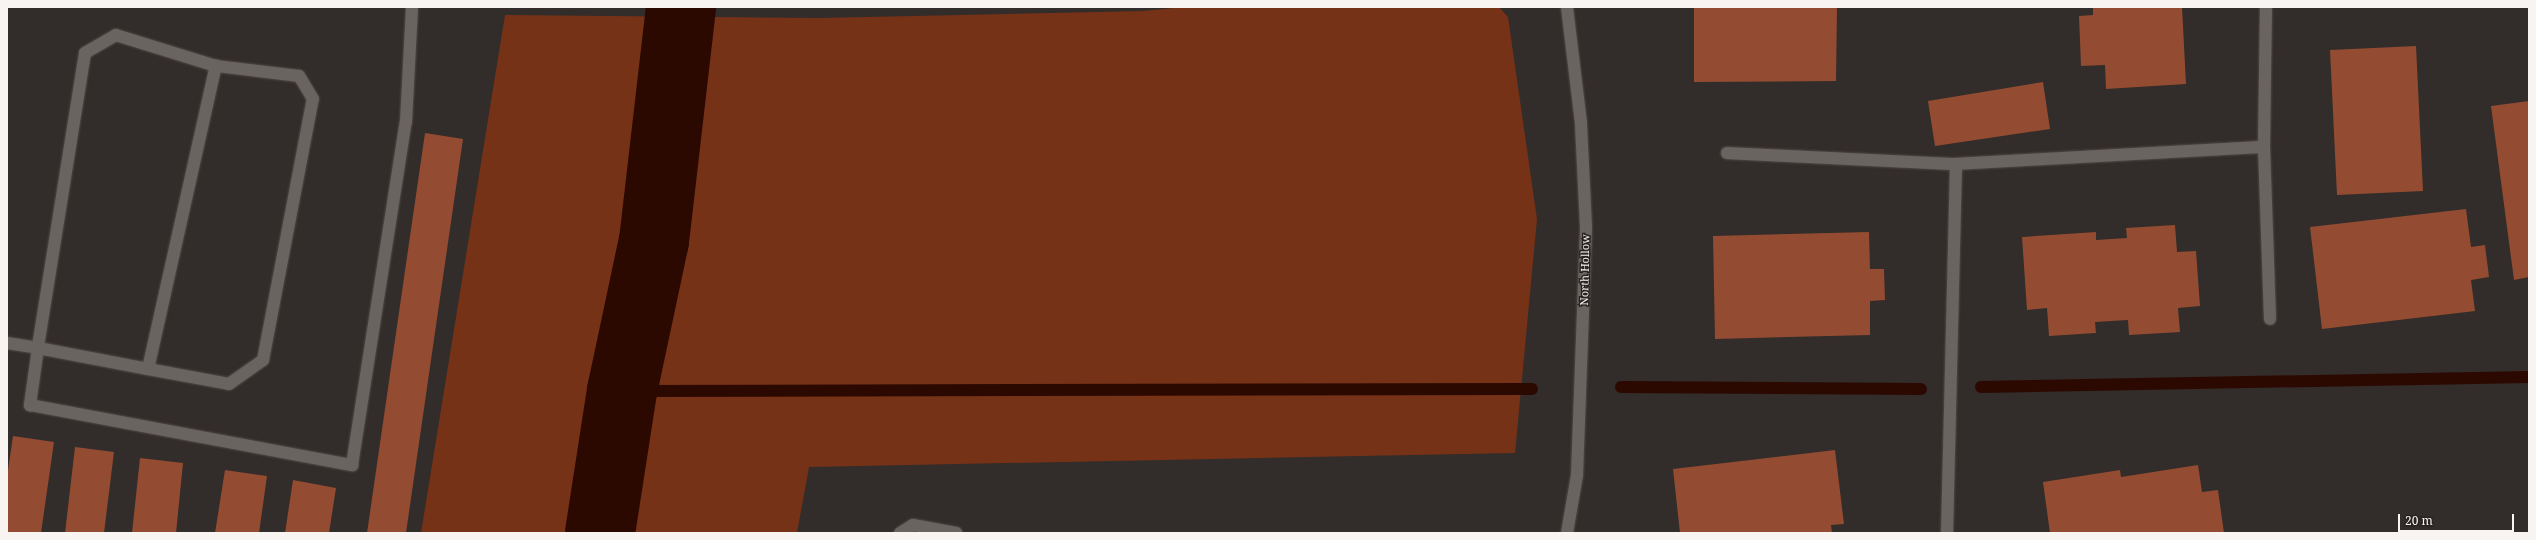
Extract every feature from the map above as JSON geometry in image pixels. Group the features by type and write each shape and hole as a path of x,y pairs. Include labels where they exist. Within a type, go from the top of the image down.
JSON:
{"street":[{"path":"7,342 38,348 148,369 229,384 263,360 313,99 299,76 216,66 116,35 85,53 38,348 30,405 352,465 406,122 412,7"},
{"name":"North Hollow","path":"1567,7 1581,123 1586,227 1577,475 1567,533"},
{"path":"2266,7 2264,147 2270,319"},
{"path":"148,369 216,66"},
{"path":"1727,153 1956,164 2264,147"},
{"path":"1947,533 1956,164"},
{"path":"900,533 913,525 956,533"}],"shaded area":[{"path":"1184,7 1499,7 1508,17 1537,219 1515,453 809,467 797,533 421,533 505,15 819,18 1143,11"}],"building":[{"path":"1694,7 1837,7 1836,81 1694,82"},
{"path":"2093,7 2182,7 2186,84 2106,89 2105,65 2081,66 2079,16 2093,15"},
{"path":"2416,46 2423,191 2337,195 2330,50"},
{"path":"2043,82 2050,129 1935,146 1928,101"},
{"path":"2529,101 2529,277 2514,280 2491,106"},
{"path":"425,133 463,139 406,533 367,533"},
{"path":"2466,209 2471,247 2485,245 2489,277 2471,280 2475,311 2322,329 2310,227"},
{"path":"2175,225 2177,252 2196,251 2200,306 2178,308 2180,332 2129,335 2128,320 2095,322 2096,333 2049,336 2047,308 2027,310 2022,237 2096,232 2096,240 2127,238 2126,228"},
{"path":"1869,232 1870,269 1884,269 1885,300 1870,301 1870,335 1715,339 1713,236"},
{"path":"13,436 54,442 41,533 7,533 7,477"},
{"path":"75,447 114,452 104,533 65,533"},
{"path":"1835,450 1844,524 1831,525 1832,533 1680,533 1673,469"},
{"path":"140,458 183,463 176,533 132,533"},
{"path":"2198,465 2202,492 2218,490 2224,533 2050,533 2043,482 2120,470 2121,477"},
{"path":"225,470 267,476 259,533 215,533"},
{"path":"293,480 336,488 329,533 285,533"}],"waterway":[{"path":"600,533 622,391 654,241 681,7"},
{"path":"1981,387 2529,377"},
{"path":"1621,387 1921,389"},
{"path":"622,391 1532,389"}]}
